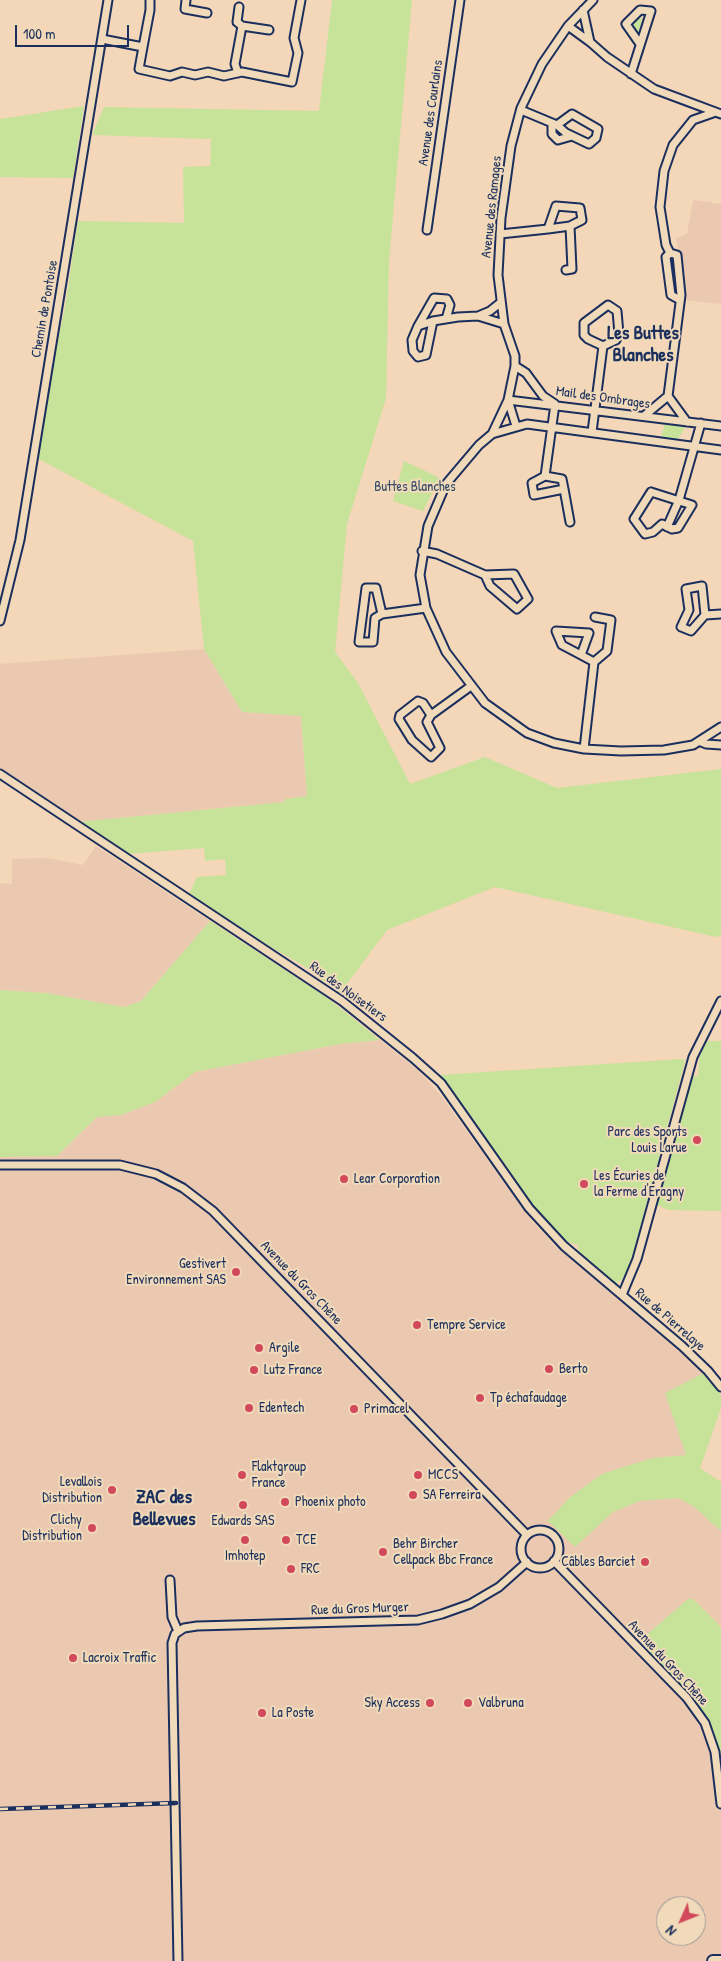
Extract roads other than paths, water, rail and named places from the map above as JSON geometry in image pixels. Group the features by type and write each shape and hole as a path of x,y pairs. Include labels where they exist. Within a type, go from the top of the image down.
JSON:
{"street":[{"name":"Chemin de Pontoise","path":"0,621 20,540 108,0"},
{"path":"150,0 150,10 139,69 170,76 182,72 195,75 208,72 224,76 238,73 292,82 298,53 294,38 301,0"},
{"path":"186,0 185,9 208,13"},
{"name":"Avenue des Courlains","path":"427,230 460,0"},
{"name":"Avenue des Ramages","path":"492,434 508,400 515,366 515,356 504,324 500,303 498,275 500,234 512,146 521,110 542,64 568,26 593,0"},
{"path":"239,8 237,22 242,26 269,30"},
{"path":"583,10 590,42"},
{"path":"631,74 651,12 640,10 626,24 640,44"},
{"path":"238,73 236,64 242,26"},
{"path":"568,26 590,42 607,58 654,89 717,114"},
{"path":"102,40 143,47"},
{"path":"690,104 693,120"},
{"path":"521,110 554,124 589,144 596,138 598,129 572,114 554,124 552,134 558,140 572,136"},
{"path":"644,416 668,396 680,300 681,286 677,255 670,253 666,245 660,207 661,188 674,145 693,120 717,114"},
{"path":"500,234 548,229 570,226 582,220 580,208 556,206 548,229"},
{"path":"566,270 572,269 570,226"},
{"path":"670,253 666,257 671,295 680,300"},
{"path":"433,321 426,355 418,357 413,351 412,340 434,298 447,299 450,305 446,319"},
{"path":"418,326 433,321 478,316 490,311 500,303"},
{"path":"608,306 617,311 620,334 616,340 603,346 584,335 584,323 608,306"},
{"path":"478,316 504,324"},
{"path":"592,432 603,346"},
{"path":"515,366 526,373 543,396 555,404 546,476"},
{"path":"668,396 687,422"},
{"path":"508,400 516,426"},
{"name":"Mail des Ombrages","path":"508,400 555,404 721,426"},
{"path":"667,527 679,500 701,423"},
{"path":"721,450 526,424 492,434 479,445 446,484 428,526 422,551 420,575 426,608 446,652 485,703 527,734 554,743 584,749 621,751 664,750 682,748 701,742 721,727"},
{"path":"711,448 721,444"},
{"path":"564,490 534,495 532,484 546,476 562,479 570,522"},
{"path":"651,492 679,500 692,505 678,528 667,527 662,524 652,532 645,534 634,519 651,492"},
{"path":"422,551 437,554 485,575 514,574 528,599 517,609 490,586 485,575"},
{"path":"705,615 702,586 686,589 689,610 681,626 691,631 705,615 721,614"},
{"path":"382,614 376,588 366,588 359,642 374,642 376,618 382,614 426,608"},
{"path":"584,749 594,662 607,651 611,620 595,617"},
{"path":"581,655 588,633 556,631 562,645 594,662"},
{"path":"431,715 423,703 418,701 400,715 399,719 412,740 430,757 440,748 427,722 431,715 471,686"},
{"path":"701,742 721,745"},
{"name":"Rue des Noisetiers","path":"0,774 342,1001 413,1058 441,1083 529,1208 564,1246 622,1295"},
{"path":"622,1295 637,1259 693,1057 721,1001"},
{"name":"Avenue du Gros Chêne","path":"0,1165 120,1165 156,1174 183,1188 208,1206 527,1535"},
{"name":"Rue de Pierrelaye","path":"622,1295 708,1370 721,1387"},
{"path":"538,1530 547,1531 554,1536 559,1548 554,1561 539,1567 527,1562 521,1549 527,1535 538,1530"},
{"name":"Avenue du Gros Chêne","path":"554,1561 687,1698 705,1723 715,1752 721,1804"},
{"name":"Rue du Gros Murger","path":"178,1631 197,1626 418,1620 470,1604 499,1587 527,1562"},
{"path":"170,1580 172,1617 178,1631 172,1643 178,1961"},
{"path":"713,1961 721,1961"}],"railway":[{"path":"0,1809 176,1803"}],"place":[{"name":"Parc des Sports Louis Larue","path":"697,1140"},
{"name":"Lear Corporation","path":"344,1179"},
{"name":"Les Écuries de la Ferme d'Eragny","path":"584,1184"},
{"name":"Gestivert Environnement SAS","path":"236,1272"},
{"name":"Tempre Service","path":"417,1325"},
{"name":"Argile","path":"259,1348"},
{"name":"Berto","path":"549,1369"},
{"name":"Lutz France","path":"254,1370"},
{"name":"Tp échafaudage","path":"480,1398"},
{"name":"Edentech","path":"249,1408"},
{"name":"Primacel","path":"354,1409"},
{"name":"Flaktgroup France","path":"242,1475"},
{"name":"MCCS","path":"418,1475"},
{"name":"Levallois Distribution","path":"112,1490"},
{"name":"SA Ferreira","path":"413,1495"},
{"name":"Phoenix photo","path":"285,1502"},
{"name":"Edwards SAS","path":"243,1505"},
{"name":"Clichy Distribution","path":"92,1528"},
{"name":"Imhotep","path":"245,1540"},
{"name":"TCE","path":"286,1540"},
{"name":"Behr Bircher Cellpack Bbc France","path":"383,1552"},
{"name":"Câbles Barciet","path":"645,1562"},
{"name":"FRC","path":"291,1569"},
{"name":"Lacroix Traffic","path":"73,1658"},
{"name":"Sky Access","path":"430,1703"},
{"name":"Valbruna","path":"468,1703"},
{"name":"La Poste","path":"262,1713"}],"district":[{"name":"Les Buttes Blanches","path":"643,345"},
{"name":"ZAC des Bellevues","path":"164,1509"}],"park label":[{"name":"Buttes Blanches","path":"415,487"}]}
